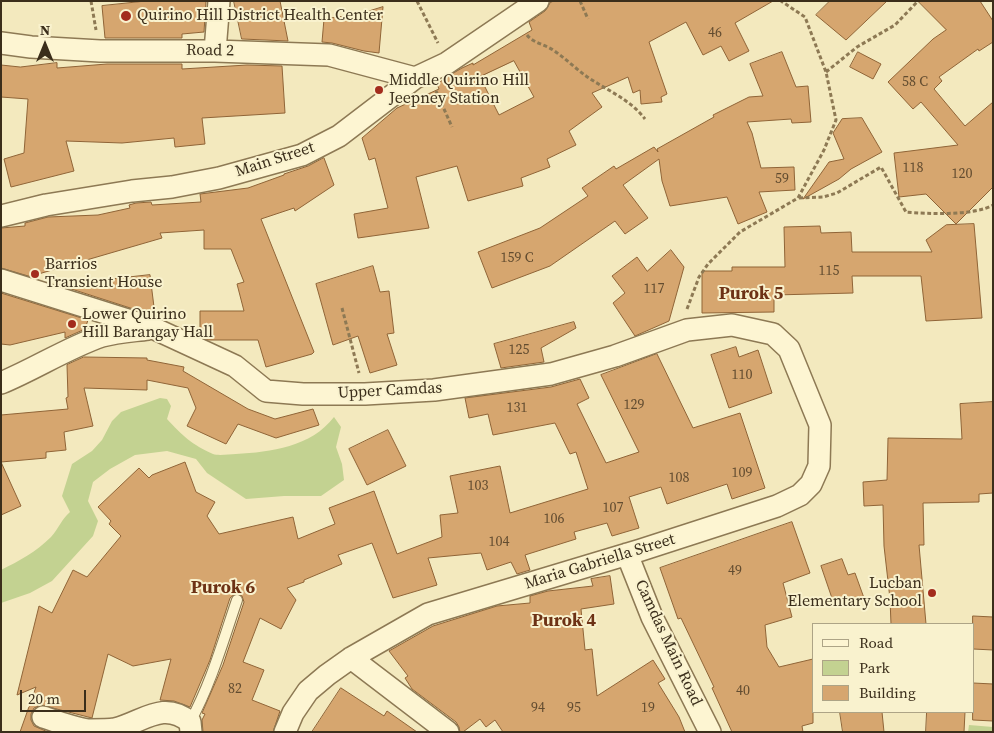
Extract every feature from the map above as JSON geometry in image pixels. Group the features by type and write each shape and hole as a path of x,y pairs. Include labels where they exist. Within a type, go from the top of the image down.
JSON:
{"street":[{"path":"216,51 219,1"},
{"name":"Main Street","path":"1,216 46,205 200,182 302,155 339,136 421,75 447,63 538,1"},
{"name":"Road 2","path":"1,43 31,47 100,51 216,51 329,55 421,75"},
{"name":"Upper Camdas","path":"1,280 153,328 235,366 266,391 304,394 365,394 434,390 551,374 615,356 687,330 732,325 773,334 789,349"},
{"path":"1,384 28,372 59,354 104,336 153,328"},
{"name":"Maria Gabriella Street","path":"285,732 292,713 308,691 351,658 428,614 627,554 777,506 800,495 811,484 819,466 820,425 789,349"},
{"name":"Camdas Main Road","path":"627,554 652,617 710,732"},
{"path":"351,658 448,732"},
{"path":"43,717 88,730 114,729 156,713 168,711 183,717 190,727"}],"lane":[{"path":"190,727 211,675 237,600"}],"path":[{"path":"91,1 100,51"},
{"path":"416,1 442,52"},
{"path":"580,1 588,20"},
{"path":"781,1 805,17 826,72 836,120 824,150 798,198"},
{"path":"826,72 856,47 895,25 918,1"},
{"path":"515,18 531,40 543,44 584,75 636,107 645,119"},
{"path":"421,75 452,127"},
{"path":"687,310 699,277 708,264 740,232 798,198 823,197 837,193 880,167 906,212 939,214 965,212 993,206"},
{"path":"342,308 365,394"}],"green space":[{"path":"160,398 167,399 171,406 167,419 172,425 193,443 215,455 263,452 290,446 314,435 334,417 341,427 336,447 342,464 344,480 321,496 246,499 207,473 196,459 167,451 135,455 110,469 93,482 88,501 98,521 93,536 52,581 30,593 1,603 1,570 27,556 45,542 54,534 70,512 62,496 72,464 92,451 102,440 112,421 121,412"},
{"path":"969,725 993,727 993,732 968,732"}],"building":[{"path":"146,1 206,1 204,32 182,34 182,38 105,38 102,6"},
{"path":"234,1 280,1 288,41 242,39"},
{"path":"554,1 773,1 735,23 749,51 729,61 721,46 703,55 686,22 649,42 667,94 661,97 662,102 641,104 640,90 633,93 628,77 592,93 602,107 569,131 576,145 547,159 550,167 521,178 523,186 468,201 457,166 416,177 429,228 358,238 354,214 388,208 375,158 369,160 362,138 397,108 439,89 437,84 450,75 473,63 473,65 532,30 529,22 545,11 550,3","holes":["514,61 534,97 499,115 480,77"]},
{"path":"830,1 887,1 846,40 816,15"},
{"path":"918,1 980,1 993,21 993,42 979,51 978,49 939,77 942,81 934,89 965,126 993,102 993,187 956,224 926,194 899,197 894,153 958,145 921,102 913,109 888,82 933,39 946,30"},
{"path":"383,7 379,53 322,42 324,19 359,14"},
{"path":"782,52 796,87 808,86 811,122 792,123 791,119 747,122 752,133 761,168 794,167 795,190 759,192 767,212 738,224 727,197 670,206 662,181 659,159 623,185 648,218 625,234 615,221 550,266 492,288 478,252 540,228 588,196 582,188 614,166 616,169 654,147 658,152 657,149 714,117 713,115 749,97 763,96 750,64"},
{"path":"858,52 881,64 873,79 850,67"},
{"path":"57,63 57,68 107,64 182,64 182,69 247,65 282,66 285,113 202,118 205,144 175,147 174,138 122,143 66,141 74,171 11,187 4,159 24,153 28,99 1,97 1,65 20,67"},
{"path":"862,118 882,152 803,199 829,162 844,159 833,133 842,119"},
{"path":"324,158 334,185 295,211 294,208 261,219 314,352 312,354 266,367 258,340 208,340 200,336 200,311 244,311 237,284 244,282 231,249 204,249 204,230 160,233 162,238 35,275 35,278 1,268 1,228 25,226 25,223 48,217 98,215 130,208 129,205 136,203 151,202 152,205 201,202 200,194 248,188 308,166"},
{"path":"974,224 982,318 926,321 921,276 852,276 853,293 774,295 774,312 702,313 702,271 732,271 732,267 785,267 784,227 820,226 821,233 851,232 852,252 932,252 926,240 946,225"},
{"path":"671,250 684,267 669,321 635,336 613,303 625,293 612,276 637,257 647,271"},
{"path":"373,266 380,292 389,291 394,333 387,334 397,365 370,373 358,336 333,345 316,284"},
{"path":"150,275 154,307 152,315 59,285"},
{"path":"1,293 88,320 85,329 65,338 65,332 10,345 1,344"},
{"path":"574,322 576,328 541,348 544,362 501,368 494,344"},
{"path":"736,347 739,357 758,350 772,393 729,408 711,355"},
{"path":"657,354 693,428 740,413 765,488 732,499 727,484 667,504 661,487 629,497 639,528 612,536 607,523 574,532 576,539 525,555 530,570 517,574 511,562 487,570 481,553 428,558 437,585 393,598 372,543 338,555 342,564 287,588 296,600 281,629 260,618 243,662 264,670 252,700 280,711 273,732 203,732 202,720 205,714 202,713 223,665 244,602 242,596 236,593 230,598 210,660 190,707 174,701 160,700 171,659 133,666 108,654 92,718 41,705 34,708 31,720 34,726 48,732 20,732 36,687 17,695 39,606 52,613 73,570 87,577 121,536 109,524 111,521 98,507 139,468 149,478 152,475 185,462 196,492 215,502 207,516 219,534 293,517 298,539 335,524 329,508 374,491 397,554 442,537 440,515 458,513 450,476 500,466 510,513 588,489 576,452 570,454 555,423 493,435 488,414 469,418 465,398 551,387 580,379 589,398 577,404 606,463 639,452 601,375"},
{"path":"84,357 147,358 147,360 184,367 183,371 248,409 275,419 313,409 319,425 276,438 238,424 226,444 187,426 196,408 188,388 147,380 147,390 84,388 93,426 64,432 66,450 46,452 46,458 1,462 1,415 68,409 66,398 68,397 67,365"},
{"path":"993,402 993,493 979,494 979,502 923,503 924,545 919,545 926,623 891,623 884,546 883,505 864,506 863,482 887,480 888,438 962,439 960,404"},
{"path":"388,430 406,466 367,485 349,449"},
{"path":"1,462 21,506 1,515"},
{"path":"792,522 810,573 783,583 792,617 765,625 767,647 779,667 812,659 813,723 802,726 803,732 732,732 712,688 714,687 681,618 678,619 660,568"},
{"path":"842,559 848,575 855,573 864,598 835,607 821,566"},
{"path":"610,576 614,604 581,609 585,650 592,649 597,696 653,660 665,679 658,683 679,717 685,732 503,732 495,720 486,727 480,719 463,732 460,732 456,722 412,689 405,678 408,676 389,651 433,626 497,606 530,603 530,596 548,591 593,586 591,579"},
{"path":"973,616 993,617 993,650 974,649"},
{"path":"974,683 993,684 993,721 973,720"},
{"path":"341,688 384,716 387,711 417,732 312,732"},
{"path":"840,713 882,713 884,732 843,732"},
{"path":"927,713 965,713 964,732 926,732"}],"place":[{"name":"Quirino Hill District Health Center","path":"126,16"},
{"name":"Middle Quirino Hill Jeepney Station","path":"379,90"},
{"name":"Barrios Transient House","path":"35,274"},
{"name":"Lower Quirino Hill Barangay Hall","path":"72,324"},
{"name":"Lucban Elementary School","path":"932,593"}],"district":[{"name":"Purok 5","path":"751,294"},
{"name":"Purok 6","path":"223,588"},
{"name":"Purok 4","path":"564,621"}]}
